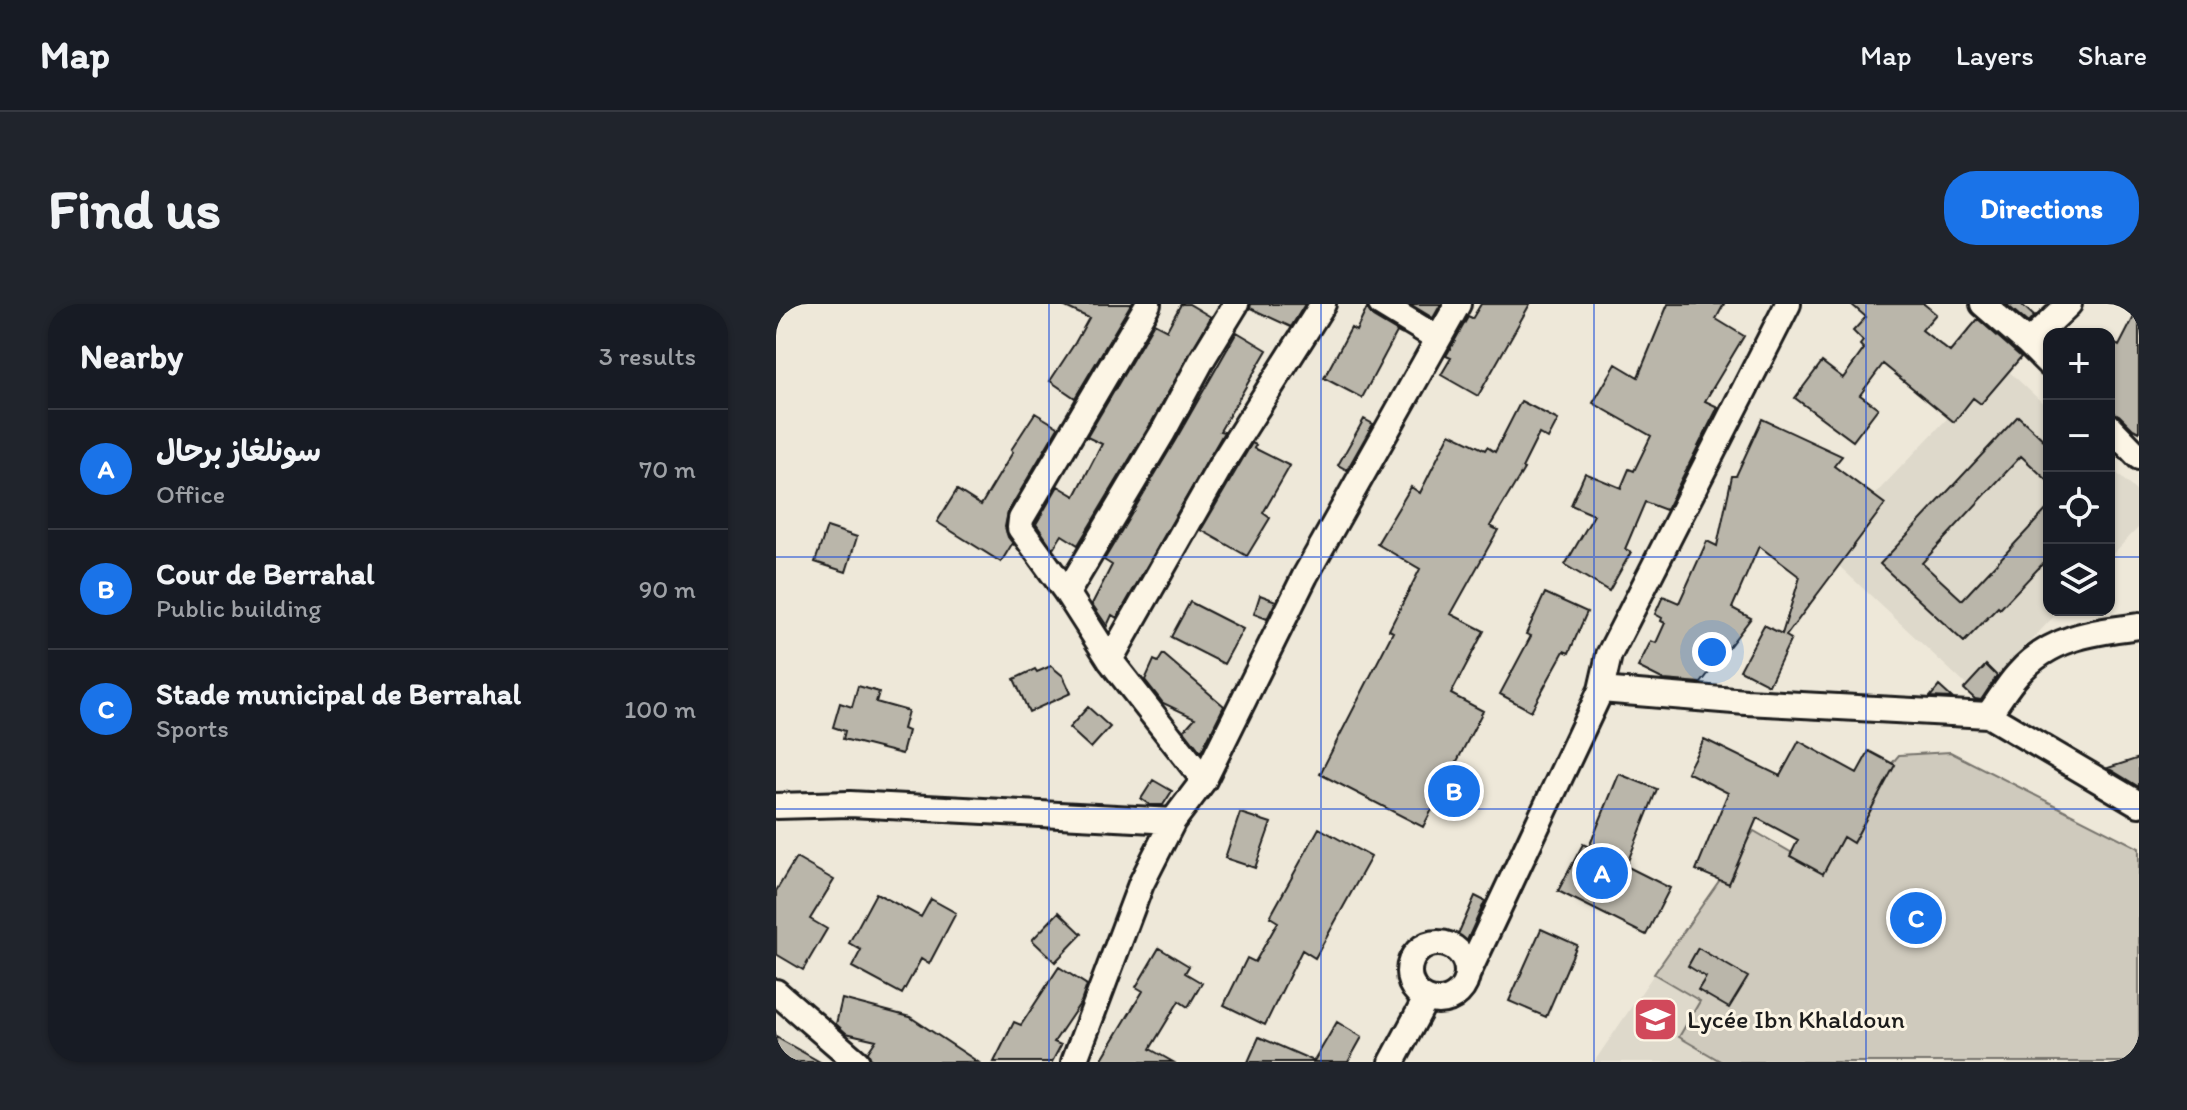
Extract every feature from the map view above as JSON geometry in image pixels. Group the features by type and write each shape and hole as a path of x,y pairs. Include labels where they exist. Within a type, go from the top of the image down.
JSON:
{"street":[{"path":"1148,304 1021,519 1020,528 1110,660 1204,780"},
{"path":"1067,593 1236,304"},
{"path":"1110,660 1221,465 1323,304"},
{"path":"1381,304 1437,338"},
{"path":"1078,1060 1141,884 1173,821 1204,780 1305,576 1458,304"},
{"path":"1467,975 1601,690 1609,655 1788,304"},
{"path":"1983,304 2043,358"},
{"path":"2028,343 2069,304"},
{"path":"2115,432 2139,457"},
{"path":"1988,715 2018,674 2053,645 2088,633 2139,626"},
{"path":"1601,690 1746,702 1988,715 2139,804"},
{"path":"776,806 850,804 1173,821"},
{"path":"1438,942 1457,949 1467,965 1465,984 1453,997 1435,1001 1426,999 1411,986 1408,976 1409,966 1419,949 1438,942"},
{"path":"776,992 857,1062"},
{"path":"1392,1062 1426,999"}],"shaded area":[{"path":"2000,363 2043,403 2043,616 2054,616 1978,696 1822,550"},
{"path":"2115,472 2139,494 2139,527 2115,552"},
{"path":"1950,752 2139,848 2139,1062 1722,1062 1679,1037 1700,1001 1654,974 1754,831 1808,862 1899,755"},
{"name":"Lycée Ibn Khaldoun","path":"1654,974 1700,1001 1679,1037 1722,1062 1594,1062"}],"building":[{"path":"1059,304 1131,304 1075,398 1050,381 1089,318"},
{"path":"1181,304 1189,304 1211,317 1078,545 1062,535 1053,549 1036,524 1058,486 1075,496 1102,444 1087,437 1154,323 1167,330"},
{"path":"1251,304 1305,304 1291,327 1250,308"},
{"path":"1410,304 1441,304 1433,318"},
{"path":"1481,304 1530,304 1478,396 1441,375 1451,358 1446,356 1468,317 1472,319"},
{"path":"1668,304 1724,304 1716,319 1744,336 1705,401 1718,407 1666,510 1645,502 1625,549 1631,552 1609,591 1565,565 1594,515 1571,505 1585,473 1621,488 1629,469 1634,471 1651,436 1593,403 1616,364 1638,377"},
{"path":"1851,304 1924,304 1936,314 1922,330 1950,352 1978,319 2021,357 1981,404 1973,398 1954,422 1883,364 1860,395 1878,408 1853,441 1795,398 1822,362 1843,378 1864,349 1860,345 1863,341 1853,331 1866,317"},
{"path":"2006,304 2021,304 2034,316 2028,323"},
{"path":"2139,307 2139,432 2115,413 2115,344 2119,346"},
{"path":"1367,308 1373,317 1403,335 1397,332 1362,398 1324,378 1351,328 1356,331"},
{"path":"1237,332 1267,350 1220,431 1224,432 1117,618 1112,615 1107,626 1092,604 1112,565 1104,560"},
{"path":"1521,401 1558,420 1548,439 1539,434 1524,469 1490,526 1498,530 1451,614 1484,631 1451,694 1483,711 1423,827 1320,774 1393,632 1389,630 1420,569 1377,544 1411,487 1420,493 1450,433 1495,452"},
{"path":"1035,413 1058,427 1008,512 1005,527 1014,545 1001,562 937,522 957,490 981,505"},
{"path":"2018,416 2043,439 2043,476 2021,456 1922,563 1962,600 2043,513 2043,563 1964,642 1880,564"},
{"path":"1364,419 1373,424 1347,470 1338,465"},
{"path":"1762,419 1842,456 1834,466 1885,504 1786,636 1791,639 1769,685 1740,670 1764,625 1782,634 1800,577 1759,546 1732,608 1751,618 1701,683 1664,680 1638,667 1651,641 1656,643 1665,623 1655,614 1663,596 1679,603 1707,541 1717,546 1732,476 1736,476"},
{"path":"1252,443 1256,445 1254,448 1290,466 1263,513 1270,518 1247,556 1201,530"},
{"path":"827,527 857,537 846,572 815,562"},
{"path":"1545,593 1587,612 1569,653 1564,651 1531,711 1500,694 1531,636 1526,634"},
{"path":"1260,595 1276,601 1267,619 1254,614"},
{"path":"1190,602 1243,629 1224,664 1171,637"},
{"path":"1163,654 1224,706 1201,752 1184,730 1195,718 1163,703 1145,680 1154,660 1158,662"},
{"path":"1986,665 1997,676 1981,700 1975,699 1964,689"},
{"path":"1051,666 1063,676 1071,693 1029,712 1014,679 1035,669 1037,672"},
{"path":"858,686 879,692 876,702 908,711 903,729 908,731 902,754 843,739 845,731 833,727 840,703 852,707"},
{"path":"1939,686 1952,698 1930,697"},
{"path":"1088,707 1110,727 1091,748 1069,728"},
{"path":"1704,739 1780,776 1799,741 1857,773 1869,751 1895,765 1853,843 1843,837 1823,874 1790,856 1798,840 1757,818 1729,884 1696,870 1728,793 1687,772"},
{"path":"2139,758 2139,787 2108,768"},
{"path":"1619,774 1657,789 1626,866 1670,888 1646,935 1558,891 1583,844 1589,847"},
{"path":"1153,780 1172,791 1163,805 1150,805 1141,799"},
{"path":"1240,813 1271,823 1255,868 1225,858"},
{"path":"1319,828 1371,857 1315,958 1302,950 1265,1025 1224,1005 1247,958 1255,962 1278,922 1270,917"},
{"path":"796,858 834,880 810,919 827,929 803,970 776,954 776,891"},
{"path":"876,893 921,917 931,899 956,913 929,964 921,959 902,994 852,967 861,950 849,943"},
{"path":"1475,896 1485,901 1465,945 1455,941"},
{"path":"1059,912 1082,934 1055,962 1032,940"},
{"path":"1541,929 1577,945 1546,1017 1509,1001"},
{"path":"1159,948 1189,966 1185,973 1202,983 1188,1007 1179,1001 1150,1049 1173,1062 1100,1062 1143,991 1136,987"},
{"path":"1698,948 1748,977 1729,1008 1698,990 1706,977 1688,966"},
{"path":"1059,967 1087,985 1081,1002 1054,1042 1061,1045 1052,1062 994,1062 1014,1022 1021,1025"},
{"path":"842,999 910,1017 978,1062 872,1062 868,1052 876,1040 846,1033 836,1024"},
{"path":"1337,1022 1362,1037 1348,1062 1248,1062 1259,1037 1314,1061"},
{"path":"776,1037 820,1062 776,1062"}],"place":[{"name":"Cour de Berrahal","path":"1454,791"},
{"name":"سونلغاز برحال","path":"1602,873"},
{"name":"Stade municipal de Berrahal","path":"1916,918"},
{"name":"Lycée Ibn Khaldoun","path":"1656,1019"}]}
